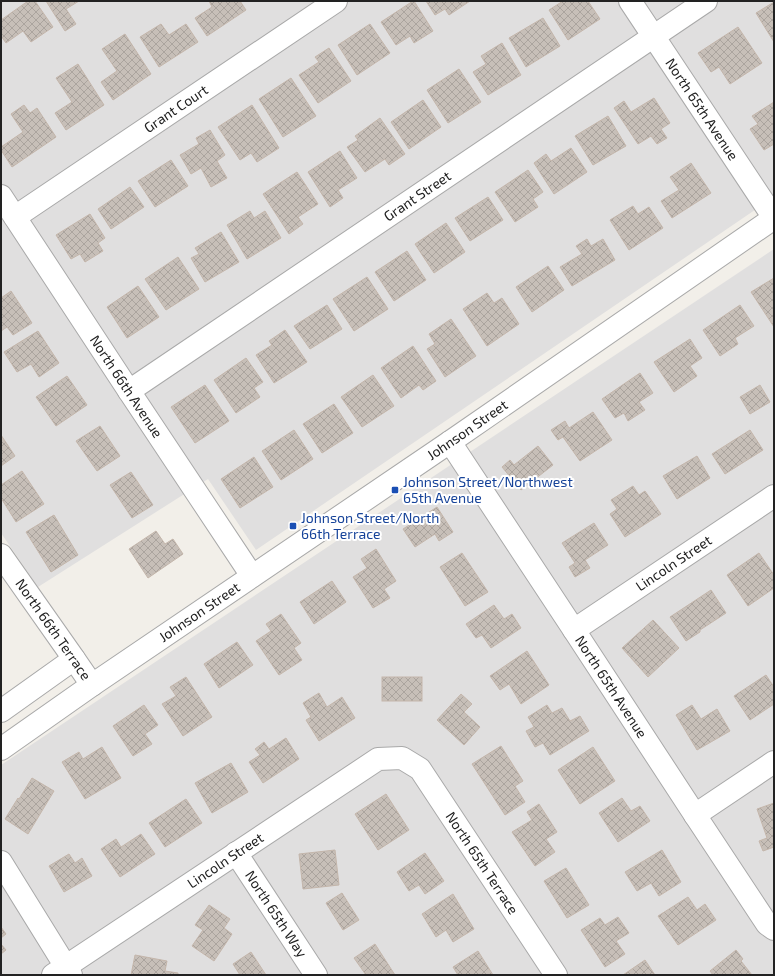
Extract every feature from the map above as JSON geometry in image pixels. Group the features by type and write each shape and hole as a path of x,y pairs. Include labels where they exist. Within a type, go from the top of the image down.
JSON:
{"street":[{"name":"Grant Court","path":"15,217 336,1"},
{"name":"North 65th Avenue","path":"630,1 774,218"},
{"name":"Grant Street","path":"130,391 706,1"},
{"name":"North 66th Avenue","path":"1,196 252,576"},
{"name":"Johnson Street","path":"1,749 92,685 450,442 774,218"},
{"name":"North 65th Avenue","path":"450,442 767,924 774,930"},
{"name":"Lincoln Street","path":"574,630 774,496"},
{"name":"North 66th Terrace","path":"1,555 92,685"},
{"path":"1,711 74,659"},
{"name":"Lincoln Street","path":"63,972 236,853 378,758 402,758"},
{"name":"North 65th Terrace","path":"402,758 420,769 556,975"},
{"path":"695,815 774,762"},
{"name":"North 65th Way","path":"236,853 316,975"},
{"path":"1,862 63,972"}],"shaded area":[{"path":"1,1 774,1 774,197 256,550 208,479 38,587 1,533"},
{"path":"774,249 774,975 1,975 1,765"}],"building":[{"path":"28,1 35,1 53,27 31,42 23,31 6,43 1,36 1,20"},
{"path":"46,1 79,1 66,9 76,24 65,31"},
{"path":"209,1 240,1 246,10 207,36 195,18 212,7"},
{"path":"413,1 433,31 414,43 410,36 396,45 381,22"},
{"path":"426,1 470,1 449,15 445,9 435,15"},
{"path":"563,1 588,1 600,19 568,40 549,10"},
{"path":"774,2 774,42 756,13"},
{"path":"543,18 560,46 526,67 509,38"},
{"path":"161,24 169,35 186,24 198,42 159,67 140,37"},
{"path":"370,24 390,53 357,75 338,45"},
{"path":"738,27 762,63 730,84 719,67 711,72 698,53"},
{"path":"125,34 151,74 113,100 101,82 117,71 102,49"},
{"path":"502,43 521,75 488,95 473,72 486,64 481,56"},
{"path":"329,48 351,81 318,103 299,75 319,62 315,57"},
{"path":"78,64 104,105 66,130 55,113 72,102 56,78"},
{"path":"459,69 481,102 448,123 427,90"},
{"path":"291,78 316,116 283,137 259,99"},
{"path":"654,98 670,123 661,129 667,138 657,144 651,136 638,144 614,108 624,101 631,112"},
{"path":"423,100 441,127 409,149 391,122"},
{"path":"774,102 774,144 764,150 750,129 758,124 752,116"},
{"path":"24,105 30,113 37,108 56,137 12,167 1,150 1,147 23,132 11,114"},
{"path":"252,105 279,148 257,162 251,153 240,160 218,127"},
{"path":"608,116 626,146 593,165 575,136"},
{"path":"380,118 405,154 389,165 385,159 365,172 347,147 358,140 355,136"},
{"path":"210,130 225,155 217,161 227,178 211,187 201,168 191,174 180,155 199,144 196,138"},
{"path":"571,148 587,172 554,194 534,163 546,154 551,161"},
{"path":"340,151 357,178 338,190 343,198 330,207 308,172"},
{"path":"171,160 188,186 155,207 138,181"},
{"path":"691,163 711,193 672,218 661,201 679,190 670,177"},
{"path":"528,170 543,192 533,199 538,207 515,222 495,192"},
{"path":"297,172 318,204 298,217 303,224 289,234 263,194"},
{"path":"130,187 144,207 111,229 98,209"},
{"path":"488,197 503,220 470,241 455,218"},
{"path":"633,206 638,214 649,207 663,228 629,250 610,220"},
{"path":"250,211 254,218 265,211 281,238 247,259 227,225"},
{"path":"90,214 105,238 98,243 103,251 85,262 80,254 71,259 56,235"},
{"path":"446,223 465,252 434,273 415,244"},
{"path":"221,232 239,262 205,282 191,258 199,254 195,248"},
{"path":"587,239 591,246 603,239 615,260 572,286 560,267 582,254 576,246"},
{"path":"407,251 426,280 394,301 375,272"},
{"path":"178,257 199,289 166,310 145,279"},
{"path":"548,266 564,290 532,312 516,287"},
{"path":"367,277 388,309 354,331 333,299"},
{"path":"774,278 774,327 751,292"},
{"path":"138,286 159,317 127,338 107,307"},
{"path":"11,291 32,323 13,335 7,327 1,331 1,298"},
{"path":"487,293 494,303 502,298 519,324 487,346 463,309"},
{"path":"327,305 342,329 310,349 294,326"},
{"path":"740,305 754,326 735,338 738,344 720,356 703,330"},
{"path":"451,319 476,356 445,377 427,349 435,344 429,334"},
{"path":"285,330 307,362 274,383 256,355 272,345 269,341"},
{"path":"38,331 59,363 39,377 31,364 17,372 4,352"},
{"path":"690,339 702,358 690,366 697,376 674,392 654,362"},
{"path":"413,346 436,381 423,390 419,385 401,398 381,368"},
{"path":"246,358 263,382 254,388 260,397 236,413 214,380"},
{"path":"640,373 653,393 639,402 645,410 628,421 624,413 615,418 602,399"},
{"path":"373,375 394,406 362,427 341,397"},
{"path":"67,376 87,405 56,426 36,397"},
{"path":"205,385 229,421 195,443 171,407"},
{"path":"760,385 770,402 750,414 740,397"},
{"path":"334,404 353,433 322,453 303,424"},
{"path":"593,412 612,440 580,461 563,437 558,440 551,430 565,421 569,428"},
{"path":"100,426 120,456 97,471 76,441"},
{"path":"294,430 313,459 281,480 262,451"},
{"path":"750,430 763,450 725,474 712,454"},
{"path":"1,435 15,456 1,466"},
{"path":"538,446 553,465 521,490 502,467 510,460 514,465"},
{"path":"697,456 710,478 677,499 663,476"},
{"path":"254,457 273,487 240,508 221,479"},
{"path":"22,471 44,504 16,522 1,498 1,485"},
{"path":"131,472 153,505 132,518 110,485"},
{"path":"633,486 639,495 645,491 661,514 625,537 610,514 617,509 611,500"},
{"path":"437,507 453,532 439,541 435,534 415,547 403,529"},
{"path":"54,515 78,555 51,572 26,532"},
{"path":"594,523 608,545 585,560 590,568 575,577 569,567 575,563 562,543"},
{"path":"156,531 165,544 173,539 183,554 148,578 129,549"},
{"path":"376,549 396,581 384,589 390,598 373,608 353,577 367,568 361,559"},
{"path":"462,553 488,592 465,606 440,567"},
{"path":"759,553 774,575 774,588 748,606 727,575"},
{"path":"332,581 346,602 314,624 300,602"},
{"path":"711,590 726,613 686,641 670,617"},
{"path":"494,605 504,619 512,614 521,628 491,648 482,635 476,638 466,624"},
{"path":"281,614 301,643 294,648 302,660 279,675 256,641 271,631 266,624"},
{"path":"653,620 679,648 648,677 622,648"},
{"path":"237,642 253,665 219,688 204,664"},
{"path":"527,651 549,685 521,704 509,684 500,690 490,676"},
{"path":"766,675 774,687 774,704 750,720 734,696"},
{"path":"186,677 212,717 183,736 162,704 176,696 170,687"},
{"path":"382,677 422,677 422,701 382,701"},
{"path":"319,693 327,707 342,697 355,718 319,741 306,720 311,717 303,703"},
{"path":"461,694 472,704 464,712 480,727 464,745 437,720"},
{"path":"144,705 158,725 145,734 152,744 133,756 113,726"},
{"path":"547,705 552,713 562,708 570,721 580,716 589,731 550,755 543,743 535,747 526,731 534,727 528,717"},
{"path":"692,705 701,719 717,709 730,731 697,750 676,715"},
{"path":"286,738 299,759 263,783 249,762 260,755 255,749 264,742 269,749"},
{"path":"501,746 523,781 515,786 525,802 505,815 472,764"},
{"path":"102,747 121,778 85,799 62,762 79,752 83,759"},
{"path":"593,747 615,781 580,804 558,770"},
{"path":"231,763 248,792 212,813 195,783"},
{"path":"32,778 54,791 28,834 5,819"},
{"path":"386,794 409,830 378,850 355,814"},
{"path":"622,798 631,811 640,806 650,821 618,842 599,813"},
{"path":"186,799 202,823 165,847 149,823"},
{"path":"774,803 774,847 763,851 759,841 767,838 757,809"},
{"path":"539,804 557,832 546,839 555,852 535,866 512,832 532,820 527,812"},
{"path":"141,834 155,854 120,877 101,849 116,839 121,847"},
{"path":"335,850 339,885 303,889 299,854"},
{"path":"662,850 681,882 659,896 651,883 637,891 625,872"},
{"path":"425,853 444,881 425,894 419,885 409,891 397,872"},
{"path":"69,854 75,863 82,858 92,876 64,892 49,866"},
{"path":"566,868 589,905 567,918 544,881"},
{"path":"342,893 359,920 343,930 326,903"},
{"path":"453,894 474,929 453,942 446,930 436,937 422,914"},
{"path":"688,897 697,910 705,904 716,920 678,945 658,916"},
{"path":"209,905 230,919 224,928 232,934 214,961 192,946 203,930 195,925"},
{"path":"618,917 629,933 616,941 625,954 605,967 581,930 600,918 605,925"},
{"path":"1,927 6,934 1,938"},
{"path":"1,944 6,950 1,954"},
{"path":"375,944 395,975 366,975 354,958"},
{"path":"736,950 743,959 741,961 752,975 713,975 710,971"},
{"path":"478,951 493,975 458,975 453,967"},
{"path":"251,952 266,975 240,975 233,964"},
{"path":"135,955 167,961 165,971 178,973 178,975 131,975"},
{"path":"645,960 655,975 623,975"}],"place":[{"name":"Johnson Street/Northwest 65th Avenue","path":"395,490"},
{"name":"Johnson Street/North 66th Terrace","path":"293,526"}]}
